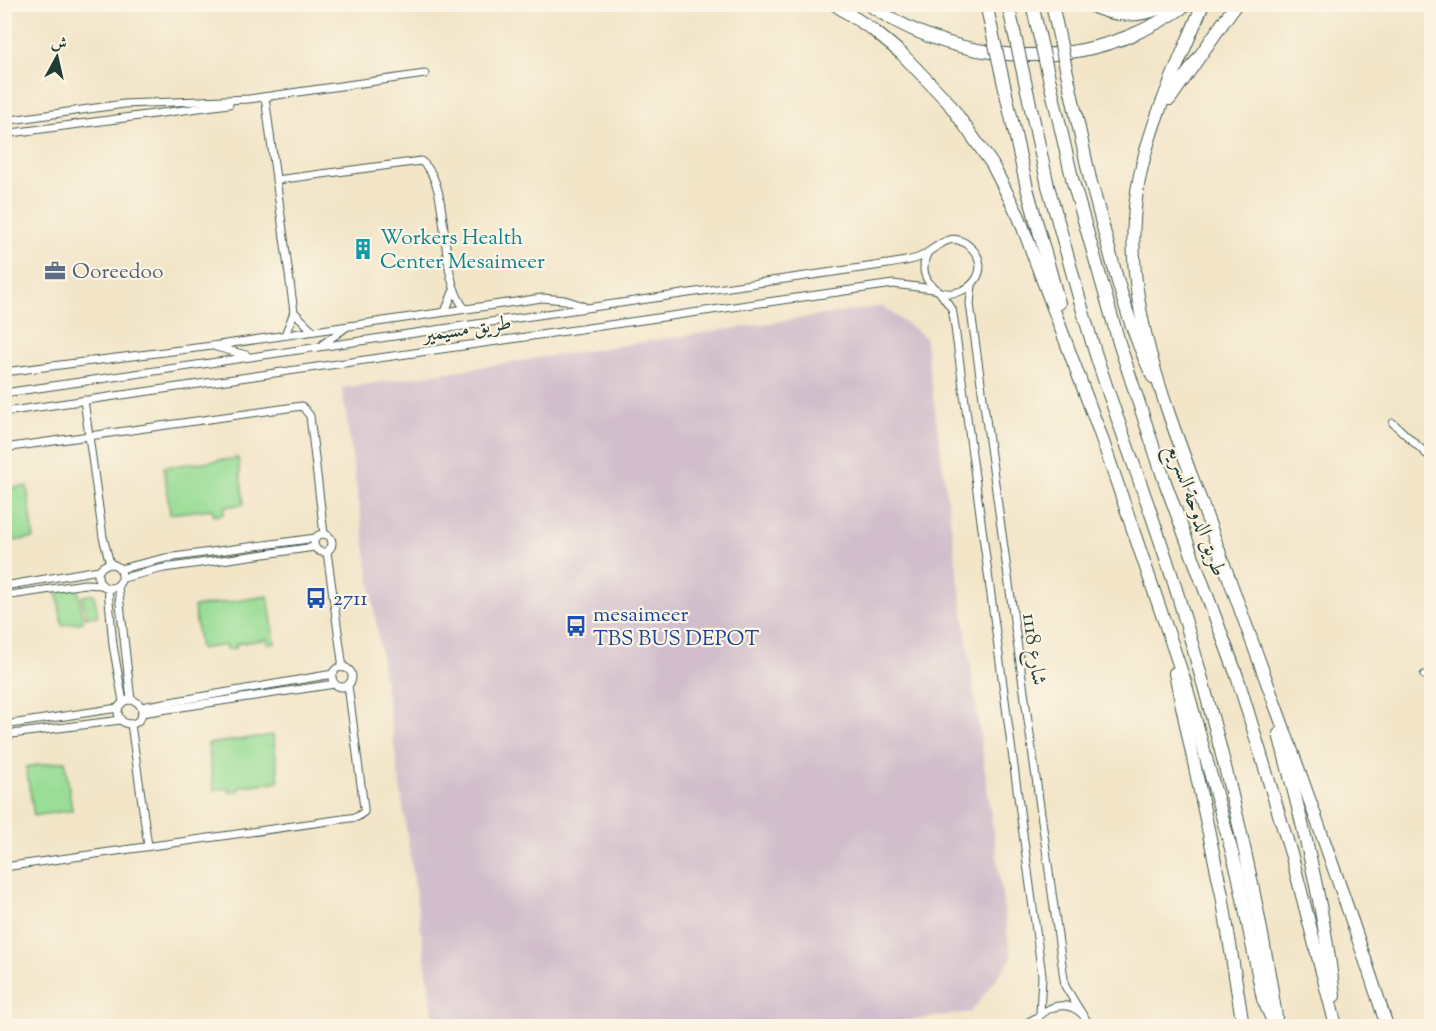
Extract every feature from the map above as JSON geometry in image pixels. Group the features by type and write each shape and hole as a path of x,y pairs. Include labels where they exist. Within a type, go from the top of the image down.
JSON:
{"highway":[{"path":"834,4 873,30 902,54 948,102 992,164 1019,217 1122,496 1185,682 1238,874 1263,999 1276,1026"},
{"path":"868,4 888,18 933,39 962,48 987,53 1030,54 1069,51 1107,44 1132,35 1188,4"},
{"path":"986,4 1027,188 1083,391"},
{"name":"طريق الدوحة السريع","path":"1008,4 1048,186 1095,352 1180,604 1202,678 1262,930 1276,1026"},
{"name":"طريق الدوحة السريع","path":"1032,4 1073,182 1120,346 1161,471 1237,676 1292,857 1337,1026"},
{"path":"1053,4 1090,179 1143,357 1165,400"},
{"path":"1088,4 1109,13 1132,15 1169,4"},
{"path":"1203,4 1157,117 1141,170 1134,219 1135,278 1165,400 1265,684 1344,892 1388,1026"},
{"path":"1157,117 1236,4"},
{"path":"1167,634 1222,894 1243,1026"},
{"path":"1265,684 1299,805 1320,897 1337,1026"}],"street":[{"path":"4,121 138,103 249,99 425,74"},
{"path":"265,97 294,312 285,335"},
{"path":"4,134 234,103 249,99"},
{"path":"276,180 421,161 436,178 453,292 465,309"},
{"path":"951,239 968,245 978,260 979,269 972,285 957,294 937,290 925,276 924,260 934,245 951,239"},
{"name":"طريق مسيمير","path":"4,393 888,264 918,258 928,252"},
{"name":"طريق مسيمير","path":"4,412 893,284 937,290"},
{"name":"شارع 1118","path":"972,285 970,304 972,322 1065,986 1089,1026"},
{"name":"شارع 1118","path":"937,290 952,309 956,331 1042,975 1036,1020"},
{"path":"445,312 453,292"},
{"path":"4,372 212,346 550,298 586,307"},
{"path":"294,312 313,331"},
{"path":"322,345 347,326"},
{"path":"212,346 249,356"},
{"path":"84,400 100,514 110,564"},
{"path":"4,448 302,406 310,416 324,534 333,542 327,552 343,668"},
{"path":"1393,423 1431,459"},
{"path":"110,564 120,569 166,558 316,538 324,534"},
{"path":"315,547 316,538"},
{"path":"315,547 320,552 327,552"},
{"path":"315,547 164,568 123,578 118,586 131,700 142,710 335,684 342,687 348,685 352,680 351,673 343,668"},
{"path":"4,586 99,570 110,564"},
{"path":"120,569 123,578"},
{"path":"99,570 98,579 101,585"},
{"path":"4,596 86,584 101,585 108,589 118,586"},
{"path":"108,589 121,720"},
{"path":"142,710 333,674 343,668"},
{"path":"333,674 335,684"},
{"path":"4,867 357,818 364,812 364,808 348,685"},
{"path":"4,725 120,705 131,700"},
{"path":"4,735 121,720 131,724 137,722 142,710"},
{"path":"131,724 148,846"},
{"path":"1022,1026 1036,1020 1058,1005 1075,1008 1082,1014"}],"shaded area":[{"path":"882,306 925,337 1011,959 971,1012 867,1026 435,1026 342,388"}],"green space":[{"path":"238,458 244,504 224,507 224,514 214,516 212,509 170,514 164,467"},
{"path":"27,486 34,538 5,542 5,489"},
{"path":"78,587 83,622 62,625 57,590"},
{"path":"94,594 98,616 86,617 82,596"},
{"path":"268,596 275,643 268,644 267,639 236,644 236,648 227,649 226,645 200,649 194,607"},
{"path":"273,735 279,781 239,787 239,791 229,792 228,788 214,790 208,744"},
{"path":"65,761 72,810 34,816 26,767"}],"place":[{"name":"Workers Health Center Mesaimeer","path":"363,249"},
{"name":"Ooreedoo","path":"55,271"},
{"name":"2711","path":"316,598"},
{"name":"mesaimeer TBS BUS DEPOT","path":"576,626"}]}
